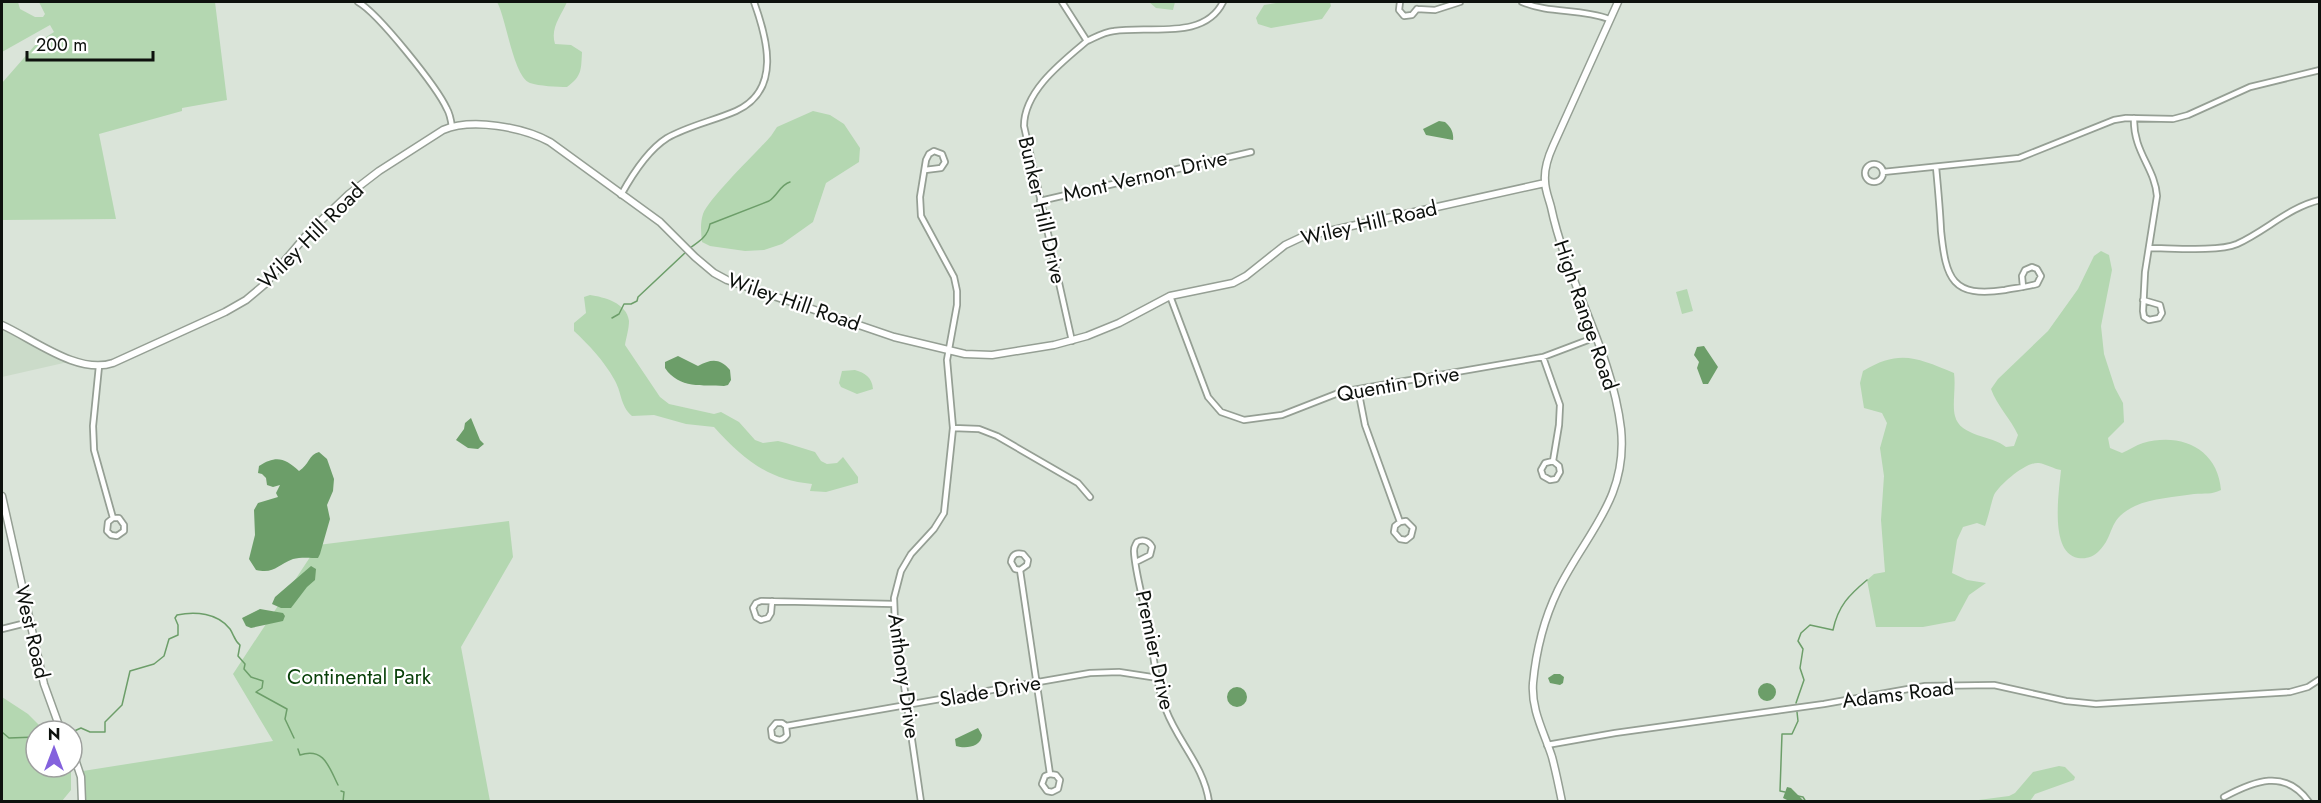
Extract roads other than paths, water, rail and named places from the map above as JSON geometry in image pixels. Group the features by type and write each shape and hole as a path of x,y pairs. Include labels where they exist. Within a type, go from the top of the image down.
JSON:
{"street":[{"path":"358,2 375,14 432,87 446,106 452,127"},
{"path":"621,195 651,152 662,142 676,134 740,109 758,92 767,70 768,55 761,21 754,2"},
{"path":"1062,2 1088,41 1116,30 1199,25 1215,14 1223,2"},
{"path":"1400,2 1399,10 1404,16 1412,15 1416,6 1435,10 1460,2"},
{"path":"1522,2 1536,8 1587,12 1609,19"},
{"name":"High Range Road","path":"1562,801 1556,774 1536,712 1533,693 1536,664 1544,626 1554,598 1567,572 1606,510 1615,487 1620,459 1621,430 1614,392 1557,233 1545,183 1549,155 1618,2"},
{"name":"Bunker Hill Drive","path":"1072,341 1024,130 1027,106 1036,89 1088,41"},
{"path":"1883,172 2019,158 2106,122 2134,118 2173,119 2188,116 2250,87 2319,70"},
{"path":"2134,118 2137,144 2156,191 2156,209 2143,300 2144,316 2151,321 2159,318 2162,313 2160,305 2143,300"},
{"name":"Wiley Hill Road","path":"99,366 108,365 131,355 246,300 265,284 310,231 349,194 379,171 452,127 484,125 533,134 569,155 660,222 710,270 727,280 885,334 974,355 992,355 1072,341 1106,329 1170,296 1224,286 1238,281 1285,245 1303,237 1545,183"},
{"path":"937,151 942,154 945,162 941,168 925,170 929,154 937,151"},
{"name":"Mont Vernon Drive","path":"1040,201 1251,152"},
{"path":"1873,164 1879,165 1883,172 1882,178 1876,182 1868,181 1864,174 1866,168 1873,164"},
{"path":"1936,167 1944,255 1950,276 1961,286 1976,292 2024,287 2035,285 2041,276 2037,269 2030,267 2025,270 2022,276 2024,287"},
{"name":"Anthony Drive","path":"921,801 894,604 898,580 905,562 934,529 944,513 953,428 948,350 957,305 954,277 921,216 919,206 925,170"},
{"path":"2149,248 2219,247 2236,244 2303,206 2319,200"},
{"name":"Quentin Drive","path":"1170,296 1208,397 1225,415 1244,420 1277,416 1332,395 1358,389 1544,357 1596,337"},
{"path":"2,325 70,360 99,366 93,442 95,457 113,518"},
{"path":"1544,357 1560,405 1553,462"},
{"path":"1358,389 1365,425 1400,522"},
{"path":"953,428 979,429 997,436 1078,483 1090,497"},
{"path":"1553,462 1558,465 1560,472 1556,479 1548,480 1543,476 1542,468 1545,463 1553,462"},
{"name":"West Road","path":"2,495 48,698 56,719"},
{"path":"113,518 122,520 124,525 124,531 117,536 109,533 106,528 108,522 113,518"},
{"path":"1407,521 1413,528 1413,534 1406,540 1400,539 1394,532 1395,526 1400,522 1407,521"},
{"name":"Premier Drive","path":"1136,561 1150,555 1152,550 1149,542 1140,541 1135,545 1136,561 1158,678 1167,713 1198,766 1209,801"},
{"path":"1020,570 1050,774"},
{"path":"772,601 768,618 761,620 756,617 753,611 756,603 761,601 772,601 894,604"},
{"path":"2,629 30,622"},
{"name":"Slade Drive","path":"786,726 1100,672 1158,678"},
{"name":"Adams Road","path":"1546,745 1615,733 1824,704 1925,686 1994,685 2066,701 2096,704 2290,692 2308,687 2319,679"},
{"path":"81,779 82,801"},
{"path":"2224,797 2265,780 2290,785 2309,801"}],"waterway":[{"path":"690,248 705,235 710,224 769,201 784,185 790,182"},
{"path":"612,318 619,314 624,304 637,301 638,297 687,251"},
{"path":"1796,703 1804,680 1800,668 1803,649 1798,641 1801,633 1810,625 1833,630 1845,602 1867,580"},
{"path":"84,729 90,732 105,732 105,722 122,705 130,671 154,664 164,656 169,639 178,635 175,618 177,615 191,613 213,616 230,629 240,645 238,656 245,664 244,669 251,677 263,681 262,688 256,692 287,709 285,719 294,738"},
{"path":"1785,792 1780,791 1782,734 1792,734 1798,721 1797,712"},
{"path":"2,732 9,738 24,737"},
{"path":"298,749 300,755 315,754 325,760 338,785"},
{"path":"341,791 344,792 343,802"},
{"path":"1798,796 1803,797 1806,802"}],"park label":[{"name":"Continental Park","path":"359,677"}]}
